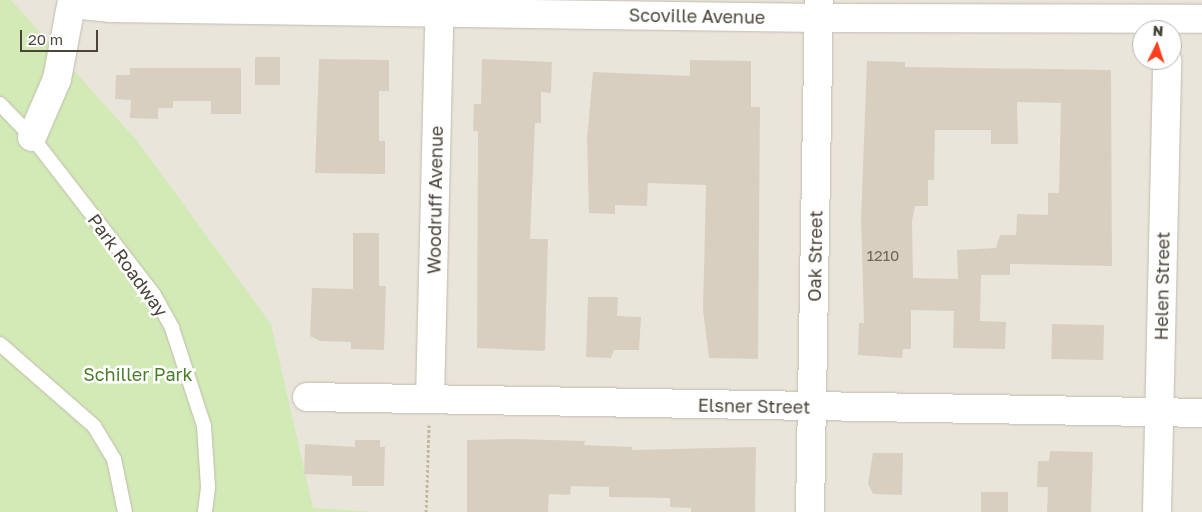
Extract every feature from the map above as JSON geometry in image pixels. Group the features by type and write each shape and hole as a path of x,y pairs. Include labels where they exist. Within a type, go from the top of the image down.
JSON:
{"street":[{"name":"Scoville Avenue","path":"72,2 111,8 440,6 819,9 1168,16 1202,19"},
{"path":"32,136 57,79 72,2"},
{"name":"Woodruff Avenue","path":"430,399 440,6"},
{"name":"Oak Street","path":"810,512 819,9"},
{"name":"Helen Street","path":"1157,512 1167,70"},
{"name":"Elsner Street","path":"307,397 1202,413"}],"lane":[{"name":"Park Roadway","path":"0,104 32,136 154,295 172,328 204,426 208,487 205,512"},
{"path":"0,344 94,426 114,459 125,512"}],"path":[{"path":"426,512 430,399"}],"shaded area":[{"path":"0,0 1202,0 1202,512 0,512"}],"green space":[{"name":"Schiller Park","path":"0,0 11,0 138,142 271,324 313,508 376,512 0,512"}],"building":[{"path":"255,57 280,57 280,85 255,85"},
{"path":"319,59 389,60 389,91 379,91 379,141 385,141 385,174 315,173"},
{"path":"482,59 552,62 551,93 541,92 541,123 535,123 530,239 548,239 545,350 542,351 477,348 478,131 473,131 474,104 481,104"},
{"path":"690,60 751,61 751,107 760,107 758,359 709,358 703,310 706,185 648,183 647,206 615,205 615,214 589,213 587,139 593,72 690,76"},
{"path":"867,61 905,62 905,67 1111,70 1112,266 1010,264 1010,275 981,275 980,321 1006,322 1005,349 953,348 954,311 911,310 911,349 903,349 902,358 858,355 859,323 864,323 861,218","holes":["1017,102 1061,103 1059,193 1048,193 1048,215 1017,214 1016,235 1000,235 996,248 957,250 958,279 913,278 912,221 915,206 928,206 928,180 934,180 935,130 991,130 991,144 1018,144"]},
{"path":"130,68 241,68 241,114 211,114 211,101 173,101 173,108 158,108 158,119 130,118 131,100 115,99 116,75 130,75"},
{"path":"353,233 379,233 379,286 386,286 384,350 351,349 351,342 320,341 310,336 312,288 353,289"},
{"path":"588,297 618,297 617,316 641,317 639,350 614,350 611,358 586,357"},
{"path":"1052,324 1104,325 1103,360 1051,359"},
{"path":"355,440 380,440 380,447 385,447 384,486 352,486 352,476 304,474 305,444 355,447"},
{"path":"467,440 585,441 584,445 632,447 632,450 756,447 755,512 691,512 691,508 670,507 670,498 609,497 609,487 571,486 570,495 549,494 548,512 467,512"},
{"path":"1050,451 1093,452 1091,512 1047,512 1048,487 1037,487 1038,461 1049,461"},
{"path":"873,453 903,453 902,495 873,494 868,484"},
{"path":"981,492 1008,492 1008,512 981,512"}]}
